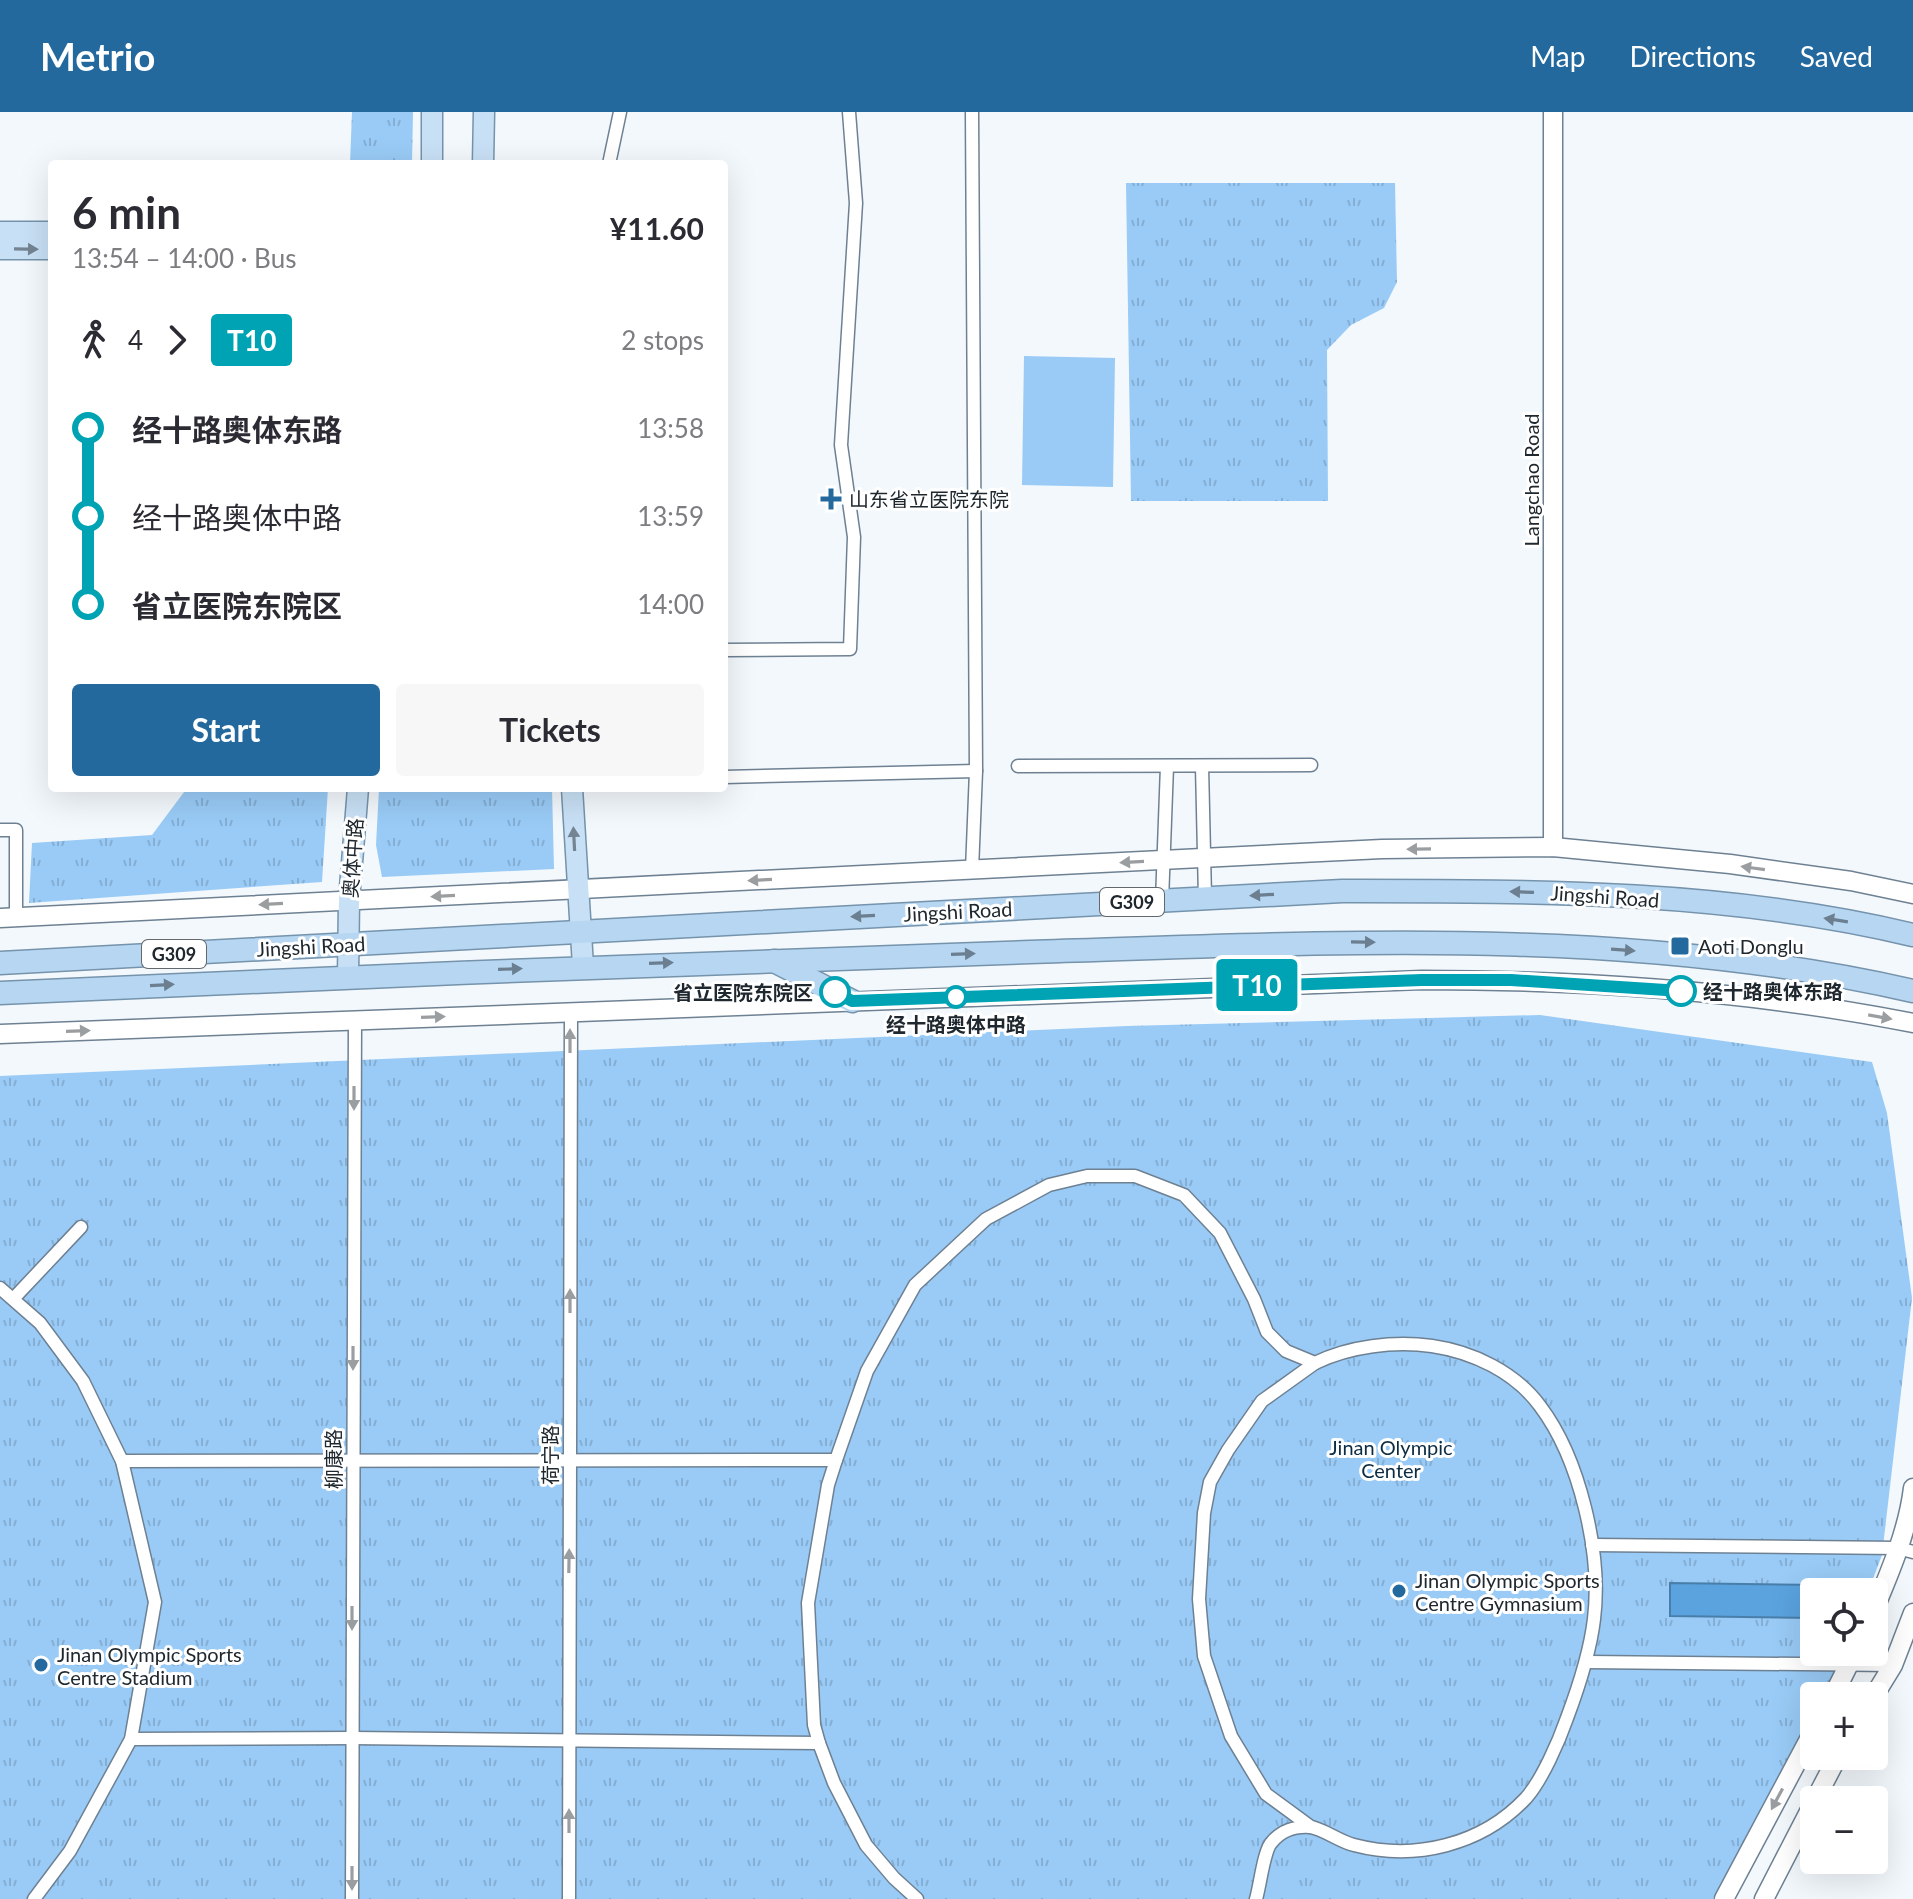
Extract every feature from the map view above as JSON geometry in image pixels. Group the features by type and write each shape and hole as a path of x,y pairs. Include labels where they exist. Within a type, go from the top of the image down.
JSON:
{"highway":[{"name":"Jingshi Road","path":"0,963 1342,891 1518,891 1631,897 1777,910 1913,935"},
{"name":"Jingshi Road","path":"0,993 583,966 1341,942 1518,944 1632,950 1788,966 1913,991"},
{"path":"773,960 852,1001"}],"main road":[{"path":"432,112 432,160"},
{"path":"483,160 484,112"},
{"name":"Langchao Road","path":"1553,112 1553,847"},
{"path":"0,232 48,232"},
{"path":"0,249 48,249"},
{"name":"奥体中路","path":"348,977 349,900 358,792"},
{"path":"572,792 583,966"},
{"name":"Jingshi Road","path":"8,917 1382,849 1553,847 1730,864 1851,881 1913,894"},
{"path":"0,1034 1320,983 1511,980 1639,987 1913,1023"},
{"path":"1888,1584 1906,1550 1913,1488"},
{"path":"1883,1682 1893,1665 1913,1613"},
{"path":"1724,1899 1800,1756"},
{"path":"1764,1899 1800,1828"}],"street":[{"path":"610,160 620,112"},
{"path":"728,650 850,649 854,537 841,445 856,203 849,112"},
{"path":"972,112 976,771 972,870"},
{"path":"1018,766 1311,765"},
{"path":"1162,901 1167,766"},
{"path":"1202,766 1205,898"},
{"path":"728,777 976,771"},
{"path":"0,830 16,830 8,917"},
{"name":"荷宁路","path":"569,1899 571,1012"},
{"name":"柳康路","path":"352,1899 355,1020"},
{"path":"917,1899 866,1845 834,1783 819,1743 814,1725 808,1603 828,1485 836,1460 867,1371 915,1285 986,1219 1049,1185 1087,1176 1135,1176 1184,1195 1220,1233 1254,1299 1267,1332 1286,1351 1315,1363"},
{"path":"14,1298 81,1227"},
{"path":"0,1288 40,1323 83,1381 122,1461 155,1602 131,1739 70,1851 34,1899"},
{"path":"1403,1342 1447,1348 1481,1358 1514,1381 1540,1406 1562,1445 1582,1494 1592,1545 1594,1618 1587,1662 1557,1746 1526,1797 1493,1824 1452,1845 1417,1851 1374,1850 1339,1841 1311,1827 1266,1794 1231,1736 1204,1656 1199,1599 1204,1513 1210,1482 1262,1401 1331,1355 1403,1342"},
{"path":"122,1461 836,1460"},
{"path":"1592,1545 1906,1550"},
{"path":"1587,1662 1800,1659"},
{"path":"1888,1664 1893,1665"},
{"path":"131,1739 819,1743"},
{"path":"1256,1899 1269,1844 1285,1830 1311,1827"}],"green space":[{"path":"352,112 413,112 412,160 350,160"},
{"path":"1126,183 1395,183 1397,282 1384,308 1351,325 1327,350 1328,501 1131,501"},
{"path":"1024,356 1115,358 1113,487 1022,485"},
{"path":"184,792 328,792 322,882 29,903 32,843 152,835"},
{"path":"379,792 552,792 554,869 382,877 376,845"},
{"name":"Jinan Olympic Center","path":"1540,1015 1872,1062 1887,1113 1912,1298 1882,1555 1873,1578 1800,1578 1800,1666 1837,1666 1829,1682 1800,1682 1800,1735 1713,1899 0,1899 0,1076 1127,1026"}],"shaded area":[{"path":"1670,1583 1800,1585 1800,1618 1670,1616"}],"bus line":[{"name":"T10","path":"835,992 852,1001 1422,980 1511,980 1681,991"}],"place":[{"name":"山东省立医院东院","path":"831,499"},
{"name":"Aoti Donglu","path":"1680,946"},
{"name":"经十路奥体东路","path":"1681,991"},
{"name":"省立医院东院区","path":"835,992"},
{"name":"经十路奥体中路","path":"956,997"},
{"name":"Jinan Olympic Sports Centre Gymnasium","path":"1399,1591"},
{"name":"Jinan Olympic Sports Centre Stadium","path":"41,1665"}]}
